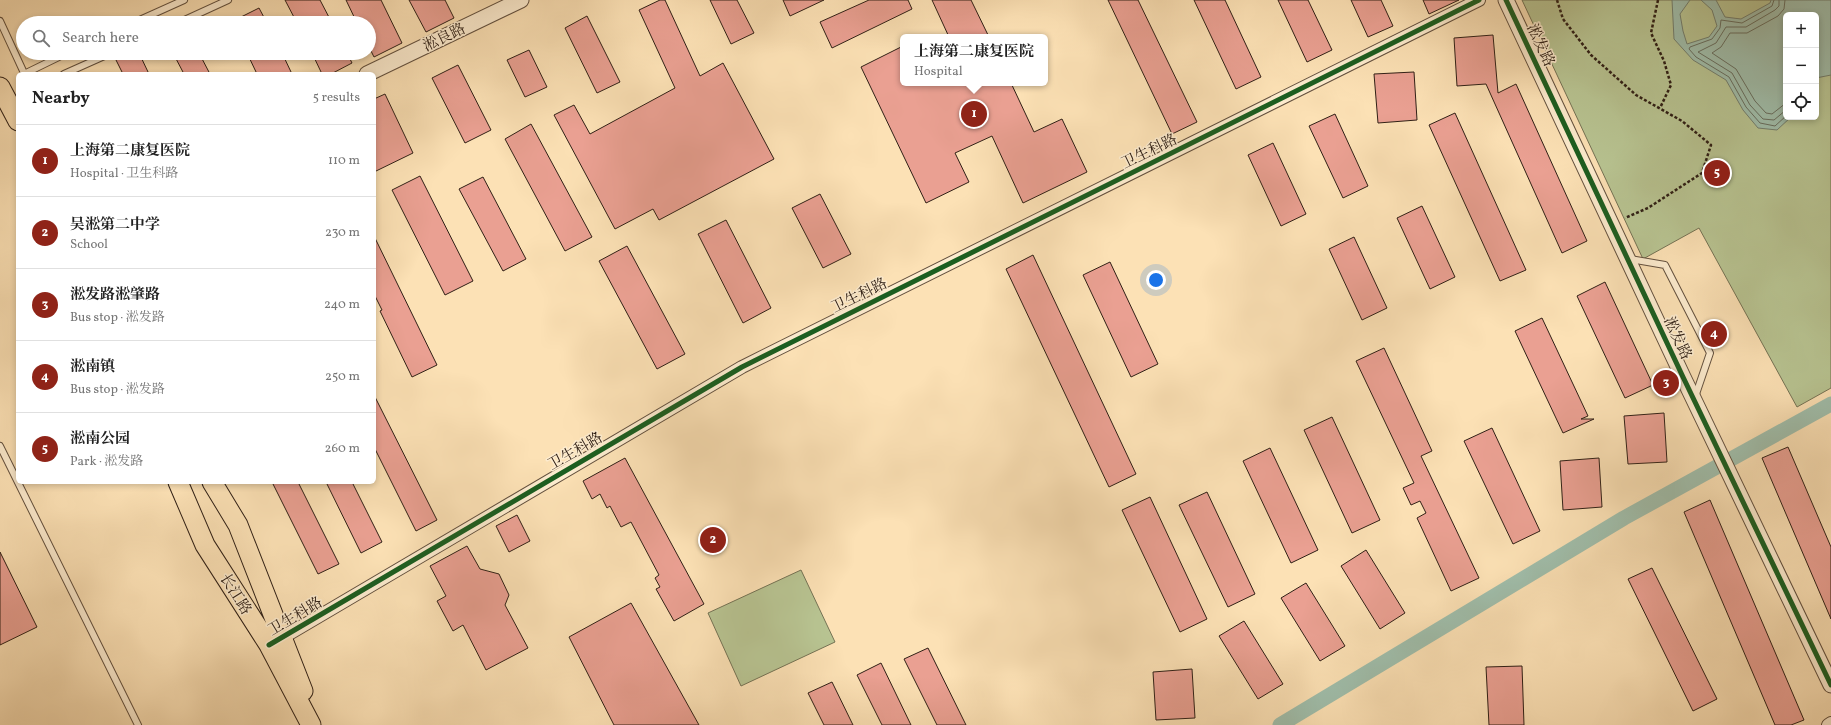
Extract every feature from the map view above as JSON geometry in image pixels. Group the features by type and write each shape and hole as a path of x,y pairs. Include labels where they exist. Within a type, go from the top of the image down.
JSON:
{"main road":[{"path":"0,82 16,115"},
{"name":"长江路","path":"179,484 205,545 276,641"},
{"path":"213,484 238,525 276,641 302,684 312,725"}],"street":[{"name":"淞良路","path":"371,72 521,0"},
{"name":"卫生科路","path":"276,641 742,367 1479,0"},
{"name":"淞发路","path":"1506,0 1831,685"}],"lane":[{"path":"149,16 184,0"},
{"path":"193,16 228,0"},
{"path":"0,21 16,56"},
{"path":"18,60 24,72"},
{"path":"26,72 52,60"},
{"path":"68,72 95,60"},
{"path":"1628,259 1665,265 1710,353 1694,398"},
{"path":"0,446 16,478"},
{"path":"19,484 138,725"}],"path":[{"path":"1557,0 1563,19 1591,55 1636,95 1682,121 1711,145 1702,173 1648,208 1612,224"},
{"path":"1658,0 1651,33 1664,61 1671,85 1660,108"}],"green space":[{"path":"1522,0 1831,0 1831,388 1797,407 1699,228 1643,259"},
{"path":"801,570 835,642 741,686 708,613"}],"water":[{"path":"1672,0 1690,0 1680,14 1687,44 1709,37 1717,26 1712,10 1701,0 1716,0 1725,17 1741,19 1770,3 1771,0 1831,0 1831,75 1819,77 1819,12 1783,12 1783,120 1788,120 1777,130 1758,128 1743,110 1726,80 1693,60 1674,39"}],"building":[{"path":"285,0 320,0 328,16 293,16"},
{"path":"346,0 381,0 402,43 376,56 376,16 354,16"},
{"path":"409,0 445,0 454,18 426,32"},
{"path":"660,0 665,0 700,76 723,63 774,159 659,220 653,209 615,229 554,115 574,105 590,134 675,88 639,10"},
{"path":"710,0 737,0 754,33 731,44"},
{"path":"783,0 824,0 790,16"},
{"path":"869,0 908,0 912,9 832,48 820,22"},
{"path":"932,0 971,0 988,34 948,34"},
{"path":"1108,0 1138,0 1197,122 1172,134"},
{"path":"1194,0 1225,0 1261,77 1236,89"},
{"path":"1278,0 1308,0 1332,50 1307,62"},
{"path":"1351,0 1381,0 1393,26 1368,37"},
{"path":"1423,0 1459,0 1429,14"},
{"path":"259,8 263,16 243,16"},
{"path":"587,16 620,82 597,93 565,28"},
{"path":"1493,35 1498,93 1516,84 1587,241 1562,253 1486,84 1457,86 1454,38"},
{"path":"900,48 900,86 1012,86 1034,132 1062,119 1087,172 1023,203 992,136 955,153 969,182 926,203 861,67"},
{"path":"529,50 547,87 525,97 507,60"},
{"path":"116,60 142,60 148,72 122,72"},
{"path":"177,60 203,60 209,72 183,72"},
{"path":"250,60 285,60 291,72 256,72"},
{"path":"315,60 350,60 352,63 335,72 321,72"},
{"path":"458,65 491,130 465,143 432,78"},
{"path":"1414,72 1417,120 1378,123 1374,74"},
{"path":"385,94 413,153 376,171 376,98"},
{"path":"1455,113 1526,270 1500,281 1429,125"},
{"path":"1335,114 1368,186 1343,198 1309,126"},
{"path":"531,124 592,237 565,251 505,139"},
{"path":"1273,143 1306,214 1281,226 1248,155"},
{"path":"420,176 473,281 445,295 392,190"},
{"path":"483,177 526,259 503,271 459,189"},
{"path":"820,194 851,254 823,268 792,208"},
{"path":"1422,206 1455,277 1430,289 1397,218"},
{"path":"726,220 771,308 743,323 698,234"},
{"path":"1354,237 1387,308 1362,320 1329,249"},
{"path":"376,240 437,365 412,377 380,311 382,310 376,298"},
{"path":"627,246 685,354 657,369 599,261"},
{"path":"1033,255 1136,474 1109,487 1006,269"},
{"path":"1110,262 1158,364 1131,377 1083,275"},
{"path":"1605,282 1653,385 1625,398 1577,296"},
{"path":"1542,318 1588,416 1581,419 1594,419 1563,433 1515,331"},
{"path":"1384,348 1432,451 1421,456 1479,578 1451,591 1417,518 1426,513 1420,501 1411,505 1403,488 1414,483 1356,361"},
{"path":"376,399 437,520 416,531 376,451"},
{"path":"1664,413 1667,462 1628,464 1624,416"},
{"path":"1332,417 1380,520 1352,533 1304,430"},
{"path":"1492,428 1540,531 1513,544 1464,441"},
{"path":"1788,447 1831,547 1831,619 1762,458"},
{"path":"1270,448 1318,550 1291,563 1243,461"},
{"path":"625,458 704,604 674,621 656,589 660,587 655,578 659,575 631,522 621,527 610,506 607,508 600,494 592,499 583,481"},
{"path":"1599,458 1602,507 1563,510 1560,461"},
{"path":"273,484 299,484 339,564 318,574"},
{"path":"327,484 353,484 382,542 361,553"},
{"path":"1207,492 1255,594 1228,607 1179,505"},
{"path":"1150,497 1207,619 1180,632 1122,510"},
{"path":"1710,500 1804,720 1791,725 1775,725 1684,512"},
{"path":"517,515 530,541 509,552 496,526"},
{"path":"467,546 480,569 499,574 509,595 505,605 528,648 486,670 463,625 453,631 437,601 446,596 430,566"},
{"path":"1366,550 1405,613 1380,629 1341,566"},
{"path":"0,552 37,627 0,645"},
{"path":"1652,568 1717,699 1693,711 1628,579"},
{"path":"1306,583 1345,646 1320,661 1281,598"},
{"path":"631,603 699,725 614,725 569,637"},
{"path":"1244,621 1283,684 1258,699 1219,636"},
{"path":"928,648 966,725 937,725 904,659"},
{"path":"881,663 911,725 882,725 857,675"},
{"path":"1522,666 1524,725 1489,725 1486,667"},
{"path":"1192,669 1195,718 1156,720 1153,672"},
{"path":"832,682 853,725 824,725 808,693"}],"waterway":[{"path":"1280,725 1624,518 1831,404"}],"cycle path":[{"path":"269,645 742,367 1479,0"},
{"path":"1506,0 1683,377 1831,685"}],"place":[{"name":"上海第二康复医院","path":"974,114"},
{"name":"淞南公园","path":"1717,173"},
{"name":"淞南镇","path":"1714,334"},
{"name":"淞发路淞肇路","path":"1666,383"},
{"name":"吴淞第二中学","path":"713,540"}]}
